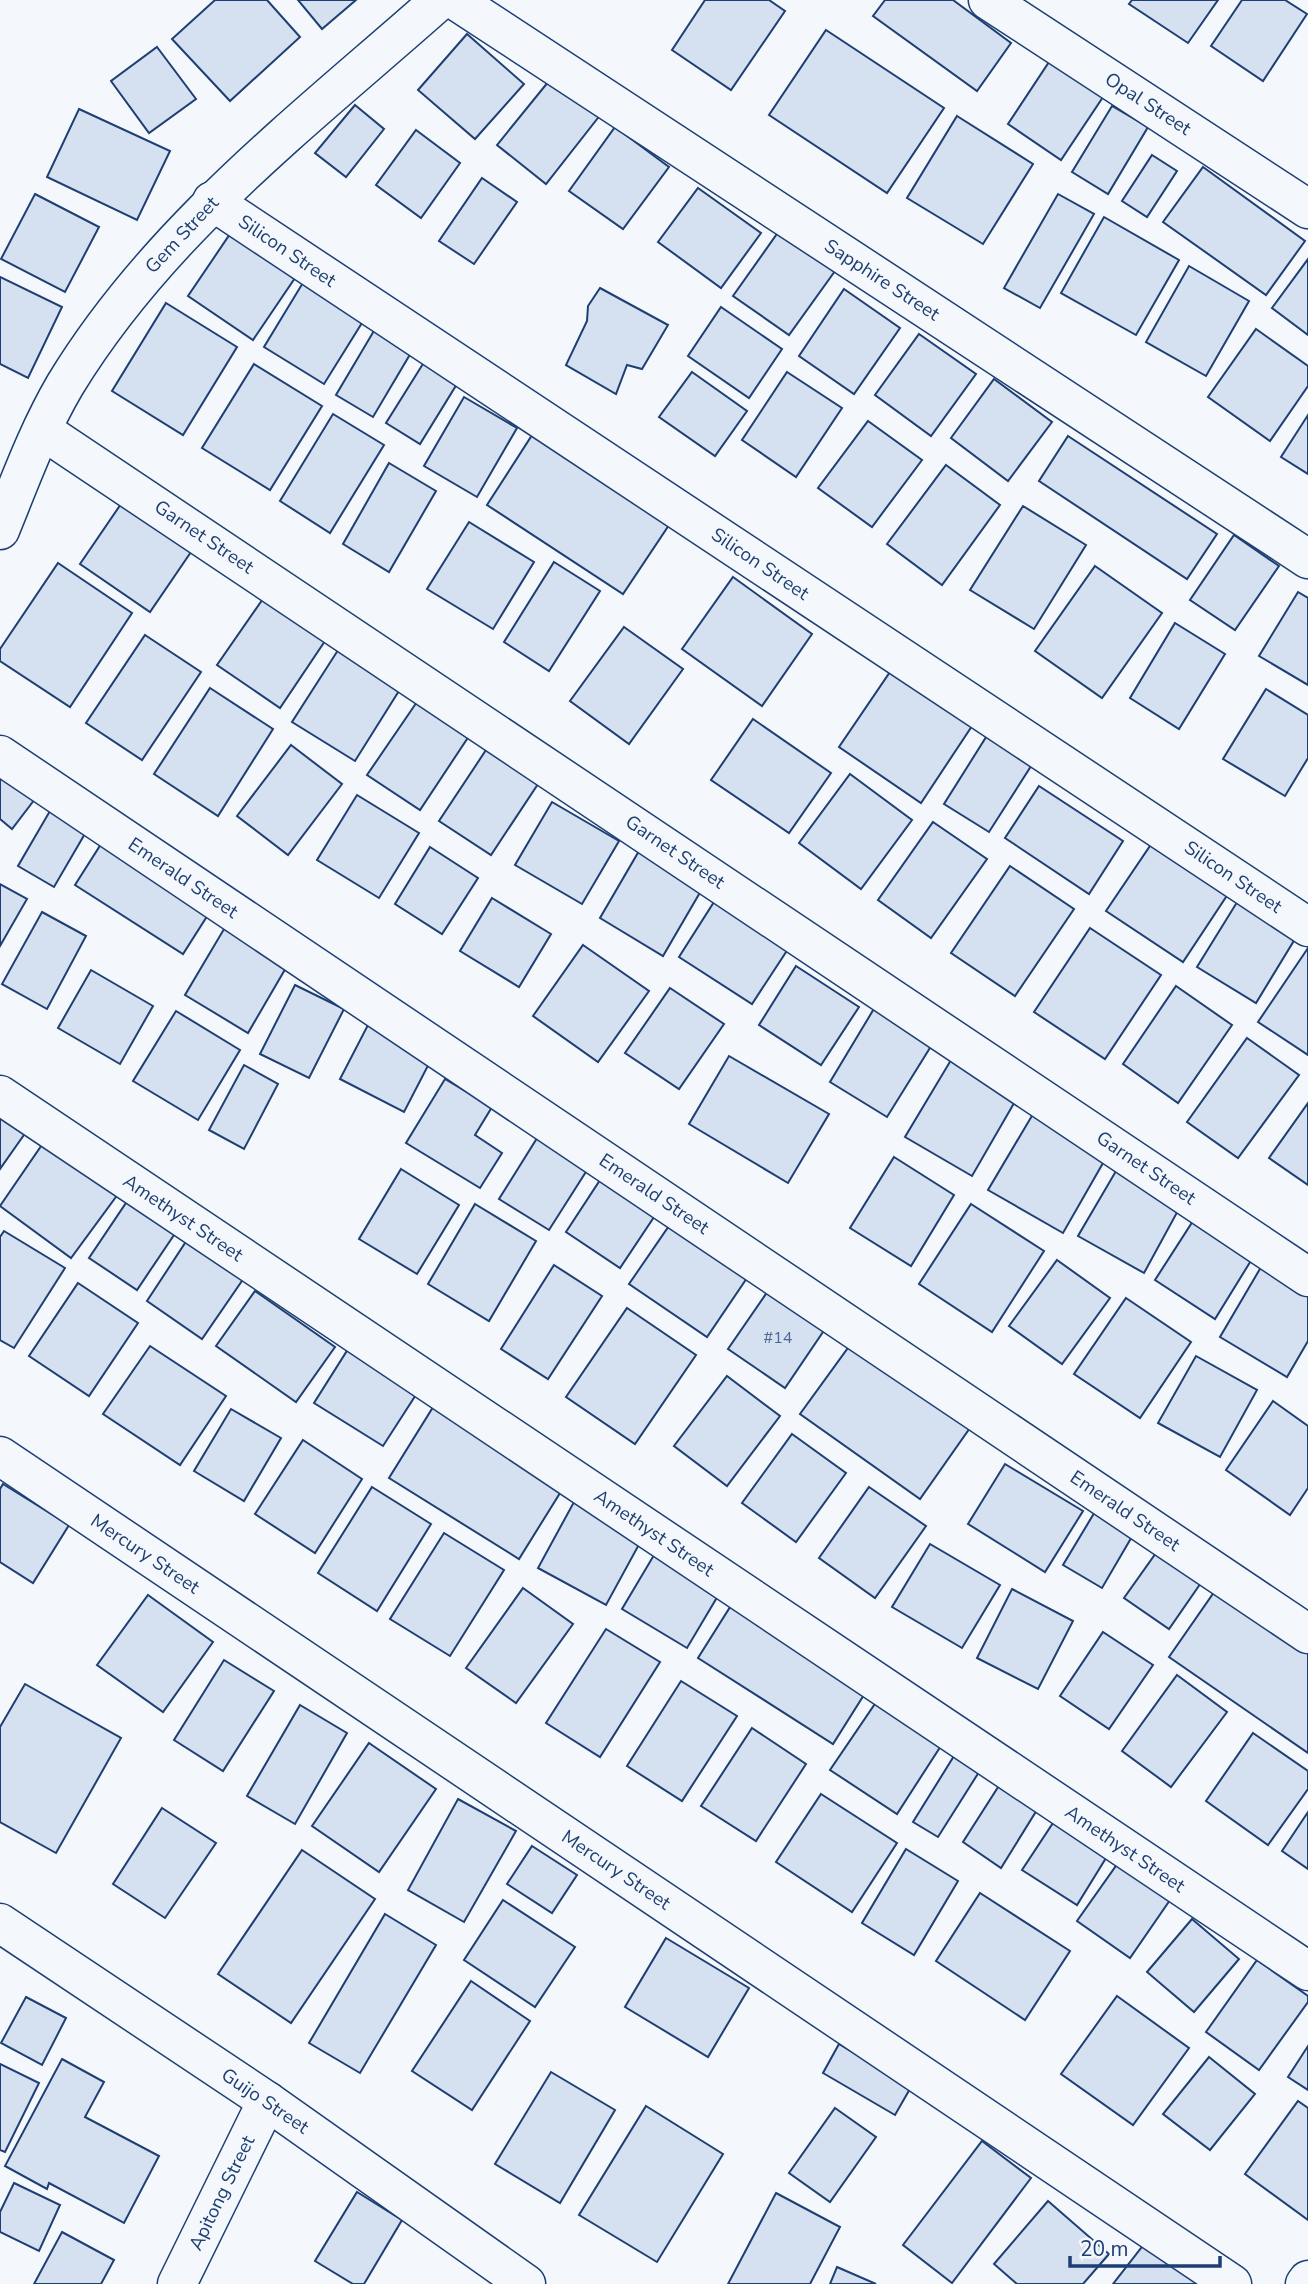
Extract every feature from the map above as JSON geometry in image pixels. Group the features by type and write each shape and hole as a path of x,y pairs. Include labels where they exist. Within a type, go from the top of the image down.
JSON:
{"street":[{"name":"Gem Street","path":"0,530 42,430 65,385 131,289 212,201 440,0"},
{"name":"Sapphire Street","path":"455,0 1308,559"},
{"name":"Opal Street","path":"988,0 1308,209"},
{"name":"Silicon Street","path":"212,201 1308,927"},
{"name":"Garnet Street","path":"42,430 1308,1277"},
{"name":"Emerald Street","path":"0,755 1308,1634"},
{"name":"Amethyst Street","path":"0,1095 1308,1971"},
{"name":"Mercury Street","path":"0,1456 1232,2284"},
{"name":"Guijo Street","path":"0,1923 267,2101 526,2284"},
{"name":"Apitong Street","path":"177,2284 267,2101"}],"building":[{"path":"215,0 267,0 300,37 230,101 172,39"},
{"path":"298,0 356,0 322,29"},
{"path":"705,0 769,0 785,11 731,90 672,50"},
{"path":"885,0 953,0 1011,43 977,91 873,16"},
{"path":"1132,0 1218,0 1188,43 1129,4"},
{"path":"1242,0 1285,0 1307,14 1263,81 1211,46"},
{"path":"826,30 944,108 887,193 769,115"},
{"path":"467,34 524,84 475,139 418,90"},
{"path":"157,47 196,99 149,133 111,81"},
{"path":"1051,59 1105,94 1061,160 1008,124"},
{"path":"553,76 601,114 546,184 497,145"},
{"path":"355,105 384,129 346,177 315,153"},
{"path":"1112,106 1148,127 1108,194 1072,172"},
{"path":"79,109 170,151 137,220 47,177"},
{"path":"957,116 1033,164 983,244 907,198"},
{"path":"615,127 669,167 623,229 569,191"},
{"path":"416,130 460,163 421,218 376,185"},
{"path":"1152,155 1177,171 1147,217 1122,201"},
{"path":"1203,167 1305,241 1266,295 1163,222"},
{"path":"482,178 517,202 474,264 439,241"},
{"path":"698,188 761,233 721,288 658,242"},
{"path":"35,194 99,227 65,292 1,259"},
{"path":"1058,194 1094,214 1040,308 1004,288"},
{"path":"1104,217 1179,260 1136,335 1061,293"},
{"path":"232,231 297,275 253,340 188,296"},
{"path":"779,231 835,271 789,335 733,296"},
{"path":"1308,259 1308,335 1272,308"},
{"path":"1189,266 1249,301 1206,376 1146,342"},
{"path":"0,277 62,307 28,378 0,364"},
{"path":"304,281 365,318 324,384 264,347"},
{"path":"600,288 668,325 642,369 627,365 616,394 566,365 587,321 588,306"},
{"path":"844,289 900,328 854,394 799,356"},
{"path":"166,303 237,347 183,435 112,391"},
{"path":"721,307 782,349 749,398 688,356"},
{"path":"375,329 412,351 373,417 336,395"},
{"path":"1256,329 1308,366 1308,386 1270,441 1208,397"},
{"path":"919,334 976,374 931,436 875,395"},
{"path":"426,359 460,379 420,444 386,423"},
{"path":"254,364 322,406 270,490 202,448"},
{"path":"692,372 747,411 715,456 659,417"},
{"path":"787,372 842,408 796,477 742,440"},
{"path":"994,379 1052,422 1008,481 951,438"},
{"path":"464,397 517,428 477,497 424,466"},
{"path":"333,414 384,445 330,533 280,501"},
{"path":"1308,415 1308,474 1281,457"},
{"path":"868,421 922,460 872,527 818,488"},
{"path":"536,429 673,519 623,594 487,505"},
{"path":"1068,436 1217,534 1187,579 1039,481"},
{"path":"389,463 436,491 389,572 343,544"},
{"path":"946,465 1000,505 942,585 887,544"},
{"path":"123,501 193,549 150,612 80,564"},
{"path":"1023,506 1086,545 1034,629 970,590"},
{"path":"469,522 534,562 493,629 427,589"},
{"path":"1234,535 1279,566 1235,630 1190,600"},
{"path":"554,562 600,591 549,671 504,642"},
{"path":"58,563 132,613 70,707 0,661 0,649"},
{"path":"1095,566 1162,613 1102,698 1035,651"},
{"path":"733,577 812,634 762,706 682,649"},
{"path":"1298,592 1308,598 1308,685 1259,656"},
{"path":"267,593 329,635 280,708 217,665"},
{"path":"1175,623 1225,654 1179,729 1130,698"},
{"path":"624,627 683,669 629,744 570,701"},
{"path":"145,635 201,672 142,760 86,723"},
{"path":"340,647 402,686 355,761 292,722"},
{"path":"890,672 972,726 921,803 839,747"},
{"path":"210,688 273,729 218,816 154,774"},
{"path":"1266,689 1308,715 1308,758 1285,796 1223,759"},
{"path":"421,696 473,730 420,810 367,775"},
{"path":"753,719 831,773 789,833 711,780"},
{"path":"988,734 1033,763 989,832 944,804"},
{"path":"291,745 342,784 288,855 237,816"},
{"path":"486,750 538,784 491,855 439,821"},
{"path":"0,766 38,795 12,829 0,819"},
{"path":"850,774 912,820 861,889 799,843"},
{"path":"1039,786 1123,841 1089,894 1005,838"},
{"path":"357,795 419,833 379,898 317,860"},
{"path":"552,802 619,841 582,904 515,865"},
{"path":"54,804 90,825 54,887 18,866"},
{"path":"933,822 987,859 931,938 878,900"},
{"path":"103,841 211,910 183,954 75,885"},
{"path":"1152,843 1228,894 1183,962 1106,911"},
{"path":"430,847 478,878 442,934 395,904"},
{"path":"639,851 702,889 663,956 600,918"},
{"path":"1010,866 1074,909 1015,996 951,953"},
{"path":"0,884 27,899 0,946"},
{"path":"492,898 551,934 519,987 460,951"},
{"path":"1239,899 1298,934 1256,1003 1197,967"},
{"path":"714,902 788,949 752,1004 679,957"},
{"path":"42,912 86,936 47,1009 2,984"},
{"path":"1090,928 1161,975 1105,1059 1034,1012"},
{"path":"224,929 287,966 248,1033 185,995"},
{"path":"583,945 649,991 598,1062 533,1016"},
{"path":"1308,948 1308,1055 1258,1022"},
{"path":"796,966 859,1007 821,1065 759,1025"},
{"path":"91,970 153,1006 120,1064 58,1028"},
{"path":"295,985 344,1009 309,1078 260,1054"},
{"path":"1176,986 1232,1025 1178,1103 1123,1064"},
{"path":"670,988 724,1024 679,1089 625,1053"},
{"path":"875,1007 933,1043 887,1117 830,1082"},
{"path":"176,1011 240,1050 198,1120 133,1081"},
{"path":"370,1021 434,1054 404,1112 340,1079"},
{"path":"1247,1038 1299,1075 1238,1158 1187,1122"},
{"path":"729,1056 829,1114 788,1183 689,1124"},
{"path":"951,1060 1017,1098 972,1176 905,1137"},
{"path":"244,1065 278,1084 244,1149 209,1130"},
{"path":"445,1079 492,1107 475,1135 502,1153 480,1188 406,1143"},
{"path":"1308,1103 1308,1185 1269,1158"},
{"path":"0,1113 26,1132 0,1169"},
{"path":"1033,1114 1107,1156 1063,1233 988,1190"},
{"path":"539,1135 589,1167 549,1230 499,1199"},
{"path":"48,1136 121,1190 71,1258 0,1206"},
{"path":"894,1157 954,1195 911,1266 850,1228"},
{"path":"401,1169 459,1205 417,1274 359,1239"},
{"path":"1116,1171 1180,1207 1144,1273 1078,1236"},
{"path":"604,1174 658,1211 620,1268 566,1232"},
{"path":"130,1197 178,1229 137,1290 89,1258"},
{"path":"475,1204 536,1241 489,1321 428,1284"},
{"path":"971,1204 1044,1251 992,1332 919,1284"},
{"path":"1193,1221 1252,1259 1215,1319 1155,1280"},
{"path":"671,1223 749,1275 707,1337 629,1284"},
{"path":"4,1231 65,1268 14,1348 0,1340 0,1237"},
{"path":"189,1237 246,1275 202,1339 147,1301"},
{"path":"1057,1260 1110,1298 1062,1364 1009,1326"},
{"path":"1264,1262 1308,1288 1308,1341 1287,1377 1220,1337"},
{"path":"554,1265 602,1296 548,1379 501,1349"},
{"path":"78,1283 138,1323 89,1396 29,1356"},
{"path":"770,1288 827,1326 785,1388 728,1349"},
{"path":"255,1291 335,1347 296,1402 216,1346"},
{"path":"1126,1298 1191,1342 1140,1418 1074,1374"},
{"path":"627,1308 696,1355 635,1444 566,1397"},
{"path":"853,1341 972,1425 920,1499 800,1414"},
{"path":"150,1346 226,1396 180,1465 103,1414"},
{"path":"350,1346 419,1390 383,1446 314,1403"},
{"path":"1196,1356 1257,1390 1220,1457 1158,1423"},
{"path":"727,1376 780,1416 727,1486 674,1446"},
{"path":"1273,1401 1308,1426 1308,1488 1290,1515 1226,1470"},
{"path":"435,1404 565,1485 519,1559 389,1478"},
{"path":"231,1409 281,1438 244,1501 194,1471"},
{"path":"792,1434 846,1473 796,1542 742,1503"},
{"path":"303,1440 362,1479 315,1553 255,1514"},
{"path":"1005,1464 1083,1511 1045,1572 968,1524"},
{"path":"3,1484 69,1525 33,1583 0,1562 0,1489"},
{"path":"372,1487 431,1524 377,1611 318,1573"},
{"path":"869,1487 926,1526 875,1598 819,1558"},
{"path":"574,1502 642,1539 606,1605 538,1568"},
{"path":"1099,1505 1137,1528 1102,1588 1063,1565"},
{"path":"444,1533 504,1570 450,1656 390,1619"},
{"path":"930,1544 1000,1585 962,1648 892,1607"},
{"path":"1161,1546 1205,1577 1169,1629 1124,1598"},
{"path":"654,1555 719,1594 687,1648 622,1609"},
{"path":"523,1588 573,1624 516,1703 466,1668"},
{"path":"1217,1588 1308,1652 1308,1753 1169,1657"},
{"path":"1012,1589 1073,1621 1038,1689 977,1658"},
{"path":"148,1595 213,1642 163,1712 97,1665"},
{"path":"732,1604 867,1690 833,1744 698,1658"},
{"path":"606,1629 660,1662 600,1757 546,1723"},
{"path":"1103,1632 1153,1665 1109,1729 1060,1696"},
{"path":"224,1660 274,1691 223,1771 174,1740"},
{"path":"1177,1675 1227,1712 1171,1787 1122,1751"},
{"path":"681,1681 737,1716 682,1801 627,1766"},
{"path":"25,1684 121,1738 56,1853 0,1822 0,1727"},
{"path":"881,1695 946,1738 897,1814 830,1770"},
{"path":"300,1705 347,1733 295,1824 247,1796"},
{"path":"752,1728 806,1764 756,1841 701,1806"},
{"path":"1253,1733 1308,1771 1308,1789 1268,1845 1206,1801"},
{"path":"369,1743 436,1789 379,1872 312,1826"},
{"path":"954,1756 979,1772 938,1837 913,1822"},
{"path":"1002,1781 1040,1805 1001,1868 963,1842"},
{"path":"821,1794 897,1843 852,1912 776,1862"},
{"path":"458,1799 516,1831 464,1922 408,1890"},
{"path":"162,1808 216,1843 165,1918 113,1884"},
{"path":"1308,1812 1308,1869 1282,1851"},
{"path":"1053,1823 1106,1858 1077,1905 1022,1870"},
{"path":"532,1846 577,1875 552,1913 507,1884"},
{"path":"906,1849 958,1881 914,1955 862,1923"},
{"path":"302,1850 375,1899 291,2023 218,1974"},
{"path":"1118,1863 1170,1900 1130,1958 1077,1921"},
{"path":"980,1893 1070,1951 1025,2020 936,1961"},
{"path":"503,1900 575,1947 535,2007 464,1960"},
{"path":"385,1914 436,1945 360,2073 309,2043"},
{"path":"1192,1919 1239,1959 1194,2012 1147,1972"},
{"path":"666,1938 749,1988 708,2057 625,2007"},
{"path":"1257,1960 1308,1996 1308,2002 1259,2070 1206,2032"},
{"path":"471,1981 530,2021 472,2110 412,2071"},
{"path":"1117,1996 1189,2048 1133,2125 1061,2074"},
{"path":"26,1997 66,2018 42,2065 1,2043"},
{"path":"839,2044 911,2087 895,2115 823,2073"},
{"path":"1308,2046 1308,2090 1288,2077"},
{"path":"1209,2057 1255,2094 1210,2150 1163,2114"},
{"path":"62,2059 104,2082 85,2117 159,2156 124,2223 49,2183 47,2189 5,2166"},
{"path":"0,2064 39,2083 5,2152 0,2150"},
{"path":"551,2072 615,2110 560,2203 495,2164"},
{"path":"1298,2101 1308,2108 1308,2220 1245,2174"},
{"path":"646,2106 723,2154 657,2262 579,2215"},
{"path":"835,2108 876,2137 830,2202 789,2173"},
{"path":"982,2141 1031,2178 952,2283 903,2245"},
{"path":"14,2183 60,2205 39,2251 0,2232 0,2212"},
{"path":"357,2192 402,2220 364,2284 353,2284 315,2261"},
{"path":"776,2193 840,2227 810,2284 728,2284"},
{"path":"1048,2201 1109,2254 1083,2284 1017,2284 994,2264"},
{"path":"62,2232 114,2260 101,2284 34,2284"},
{"path":"1145,2243 1198,2284 1113,2284"},
{"path":"837,2267 876,2284 830,2284"}]}
